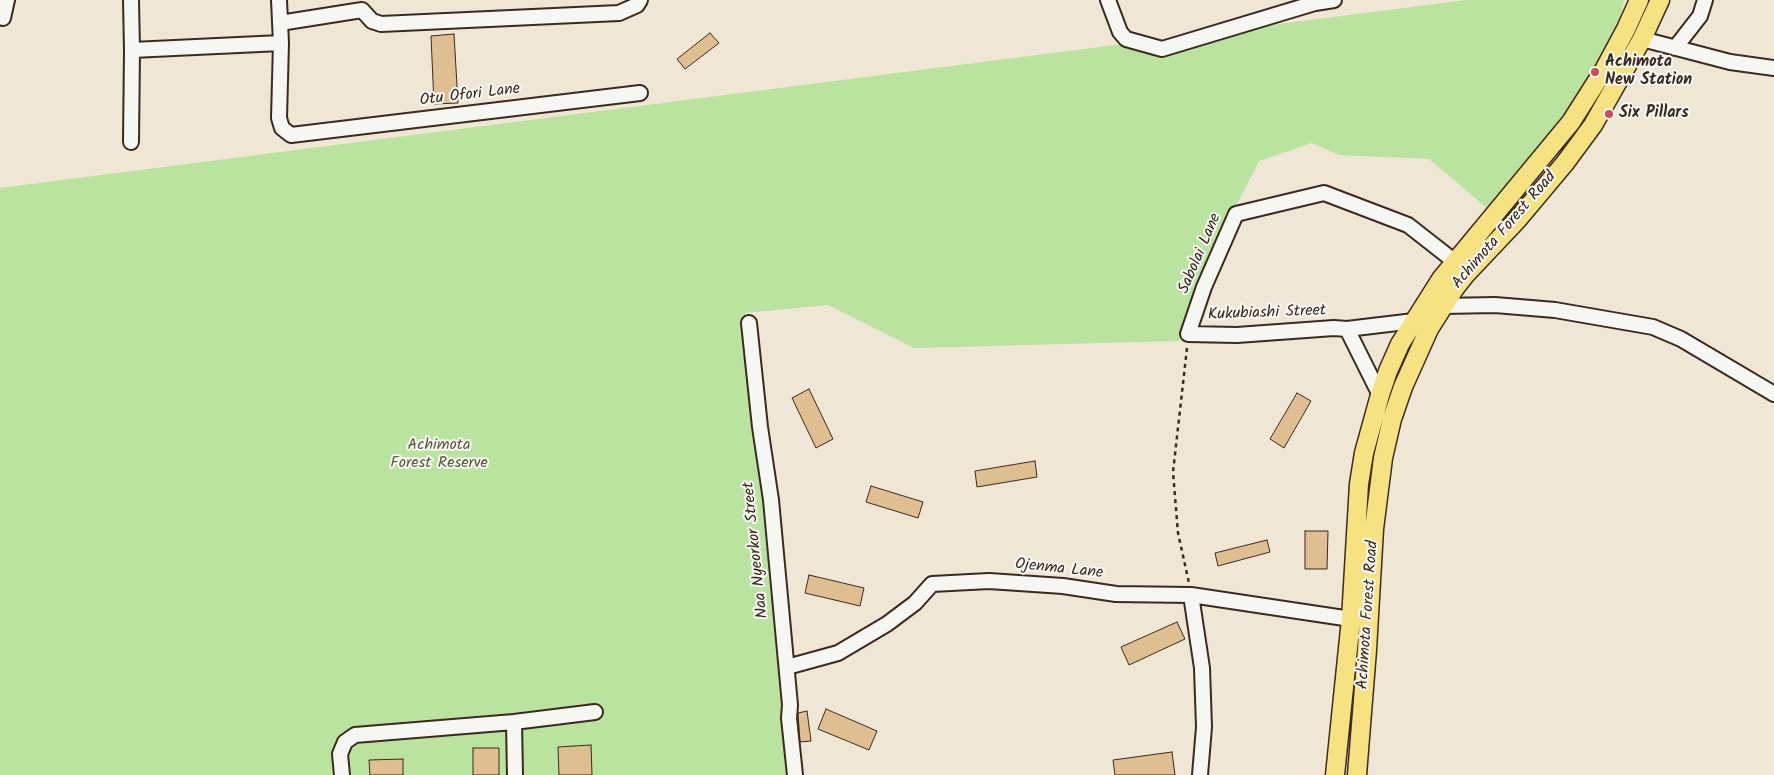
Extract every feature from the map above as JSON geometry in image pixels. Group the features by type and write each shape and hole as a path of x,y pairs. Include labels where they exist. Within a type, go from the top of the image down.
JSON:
{"main road":[{"name":"Achimota Forest Road","path":"1335,775 1351,619 1359,484 1364,453 1380,395 1400,344 1454,261 1571,122 1604,70 1639,0"},
{"name":"Achimota Forest Road","path":"1357,775 1374,529 1382,458 1403,387 1429,329 1466,274 1518,220 1594,125 1642,39 1660,0"}],"street":[{"path":"3,18 7,0"},
{"path":"131,0 131,142"},
{"path":"132,50 280,43 279,0"},
{"path":"280,23 362,10 372,20 381,24 620,13 637,5 640,0"},
{"path":"1108,0 1120,32 1126,39 1162,49 1314,2 1334,0"},
{"path":"1675,48 1700,16 1705,0"},
{"path":"1642,39 1730,62 1774,68"},
{"name":"Otu Ofori Lane","path":"280,43 279,118 282,128 291,134 640,93"},
{"name":"Sabolai Lane","path":"1188,334 1204,286 1236,214 1324,193 1408,225 1454,261"},
{"path":"1443,306 1494,305 1554,310 1653,327 1681,339 1774,394"},
{"name":"Kukubiashi Street","path":"1188,334 1237,335 1334,328 1347,330 1414,321"},
{"name":"Naa Nyeorkor Street","path":"749,322 760,427 771,500 795,775"},
{"name":"Kukubiashi Street","path":"1347,330 1380,395"},
{"name":"Ojenma Lane","path":"787,667 838,653 887,624 915,602 932,584 989,581 1063,586 1116,594 1191,595 1351,619"},
{"path":"1191,595 1202,668 1204,727 1200,775"},
{"path":"342,775 340,754 345,742 355,735 514,722 594,712"},
{"path":"514,722 515,775"}],"path":[{"path":"1188,334 1172,472 1178,533 1191,595"}],"green space":[{"name":"Achimota Forest Reserve","path":"1466,0 1624,0 1618,29 1558,131 1488,209 1429,159 1339,155 1312,143 1259,161 1221,235 1179,341 914,348 828,305 745,313 796,775 0,775 0,188"}],"building":[{"path":"710,33 719,43 685,69 677,59"},
{"path":"454,34 458,103 434,104 431,36"},
{"path":"809,389 833,439 816,448 792,398"},
{"path":"1297,393 1311,401 1284,448 1270,439"},
{"path":"1035,461 1037,477 977,487 975,471"},
{"path":"871,486 923,502 918,518 866,502"},
{"path":"1305,531 1328,531 1327,569 1305,569"},
{"path":"1267,540 1270,552 1218,566 1215,553"},
{"path":"809,575 864,588 860,606 805,593"},
{"path":"1177,622 1185,639 1129,665 1121,647"},
{"path":"826,709 877,731 869,750 818,729"},
{"path":"807,711 811,741 800,742 798,713"},
{"path":"591,745 592,775 559,775 558,747"},
{"path":"473,748 499,748 499,775 473,775"},
{"path":"1172,752 1175,775 1115,775 1113,760"},
{"path":"403,759 403,775 370,775 369,760"}],"place":[{"name":"Achimota New Station","path":"1595,72"},
{"name":"Six Pillars","path":"1609,114"}]}
